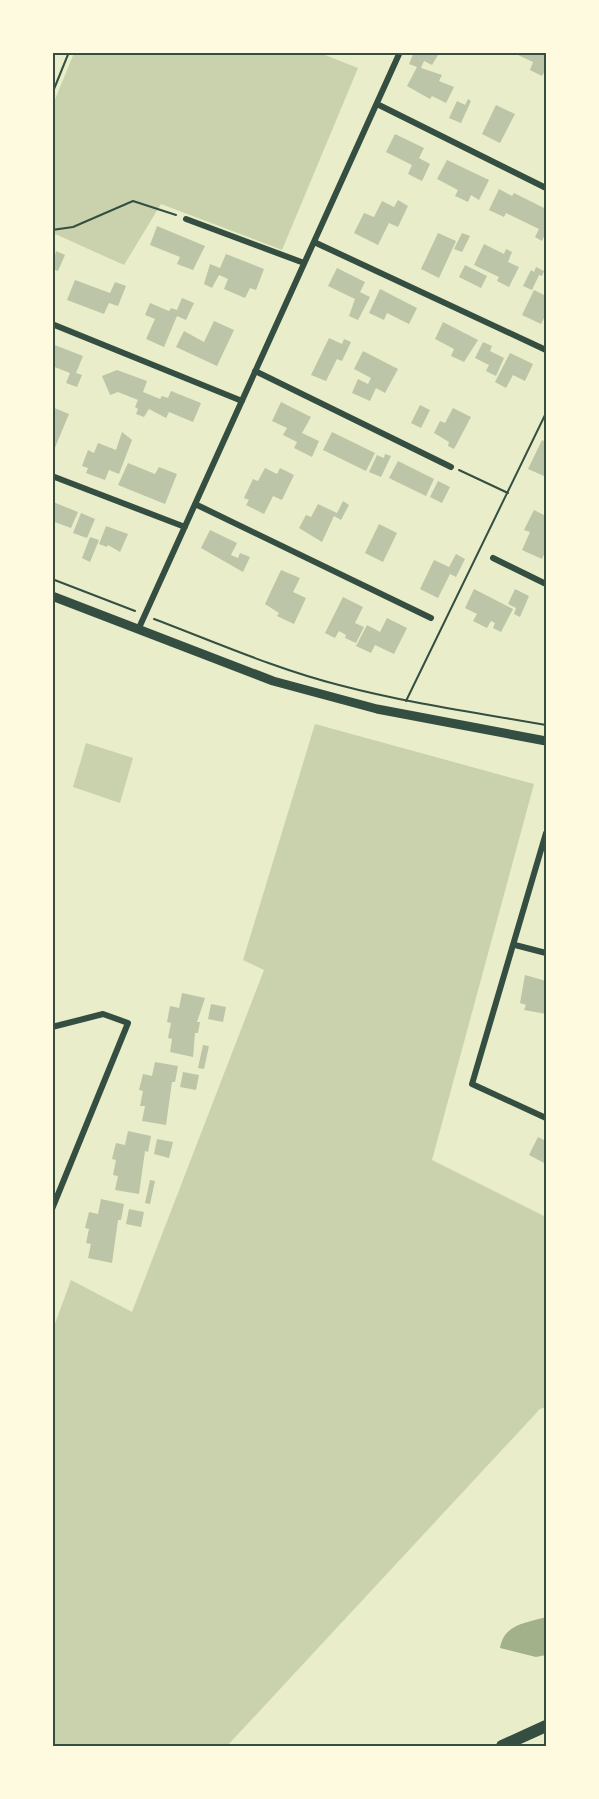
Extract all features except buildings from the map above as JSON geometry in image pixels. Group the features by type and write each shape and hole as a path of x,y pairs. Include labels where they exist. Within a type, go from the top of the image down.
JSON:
{"main road":[{"path":"502,1746 546,1726"}],"street":[{"path":"138,630 400,52"},
{"path":"377,104 546,188"},
{"path":"186,219 304,263"},
{"path":"314,242 546,350"},
{"path":"52,324 242,401"},
{"path":"255,371 451,467"},
{"path":"52,476 185,527"},
{"path":"195,504 431,618"},
{"path":"493,558 546,584"},
{"path":"52,596 273,681 377,709 546,741"},
{"path":"546,833 515,945 472,1084 546,1118"},
{"path":"515,945 546,953"},
{"path":"52,1027 103,1014 128,1023 52,1209"}],"path":[{"path":"52,94 69,52"},
{"path":"52,230 73,227 133,201 186,219"},
{"path":"406,701 545,420 546,412"},
{"path":"451,467 508,493"},
{"path":"52,579 279,667 338,685 406,701 546,725"}],"shaded area":[{"path":"74,53 320,53 358,68 282,250 161,204 124,265 53,233 52,107"},
{"path":"315,724 534,784 432,1160 546,1217 546,1407 540,1409 227,1746 53,1746 53,1329 71,1280 132,1312 264,970 243,960"},
{"path":"86,743 133,758 120,803 73,787"},
{"path":"546,1617 546,1655 536,1657 500,1648 502,1640 511,1629"}]}
